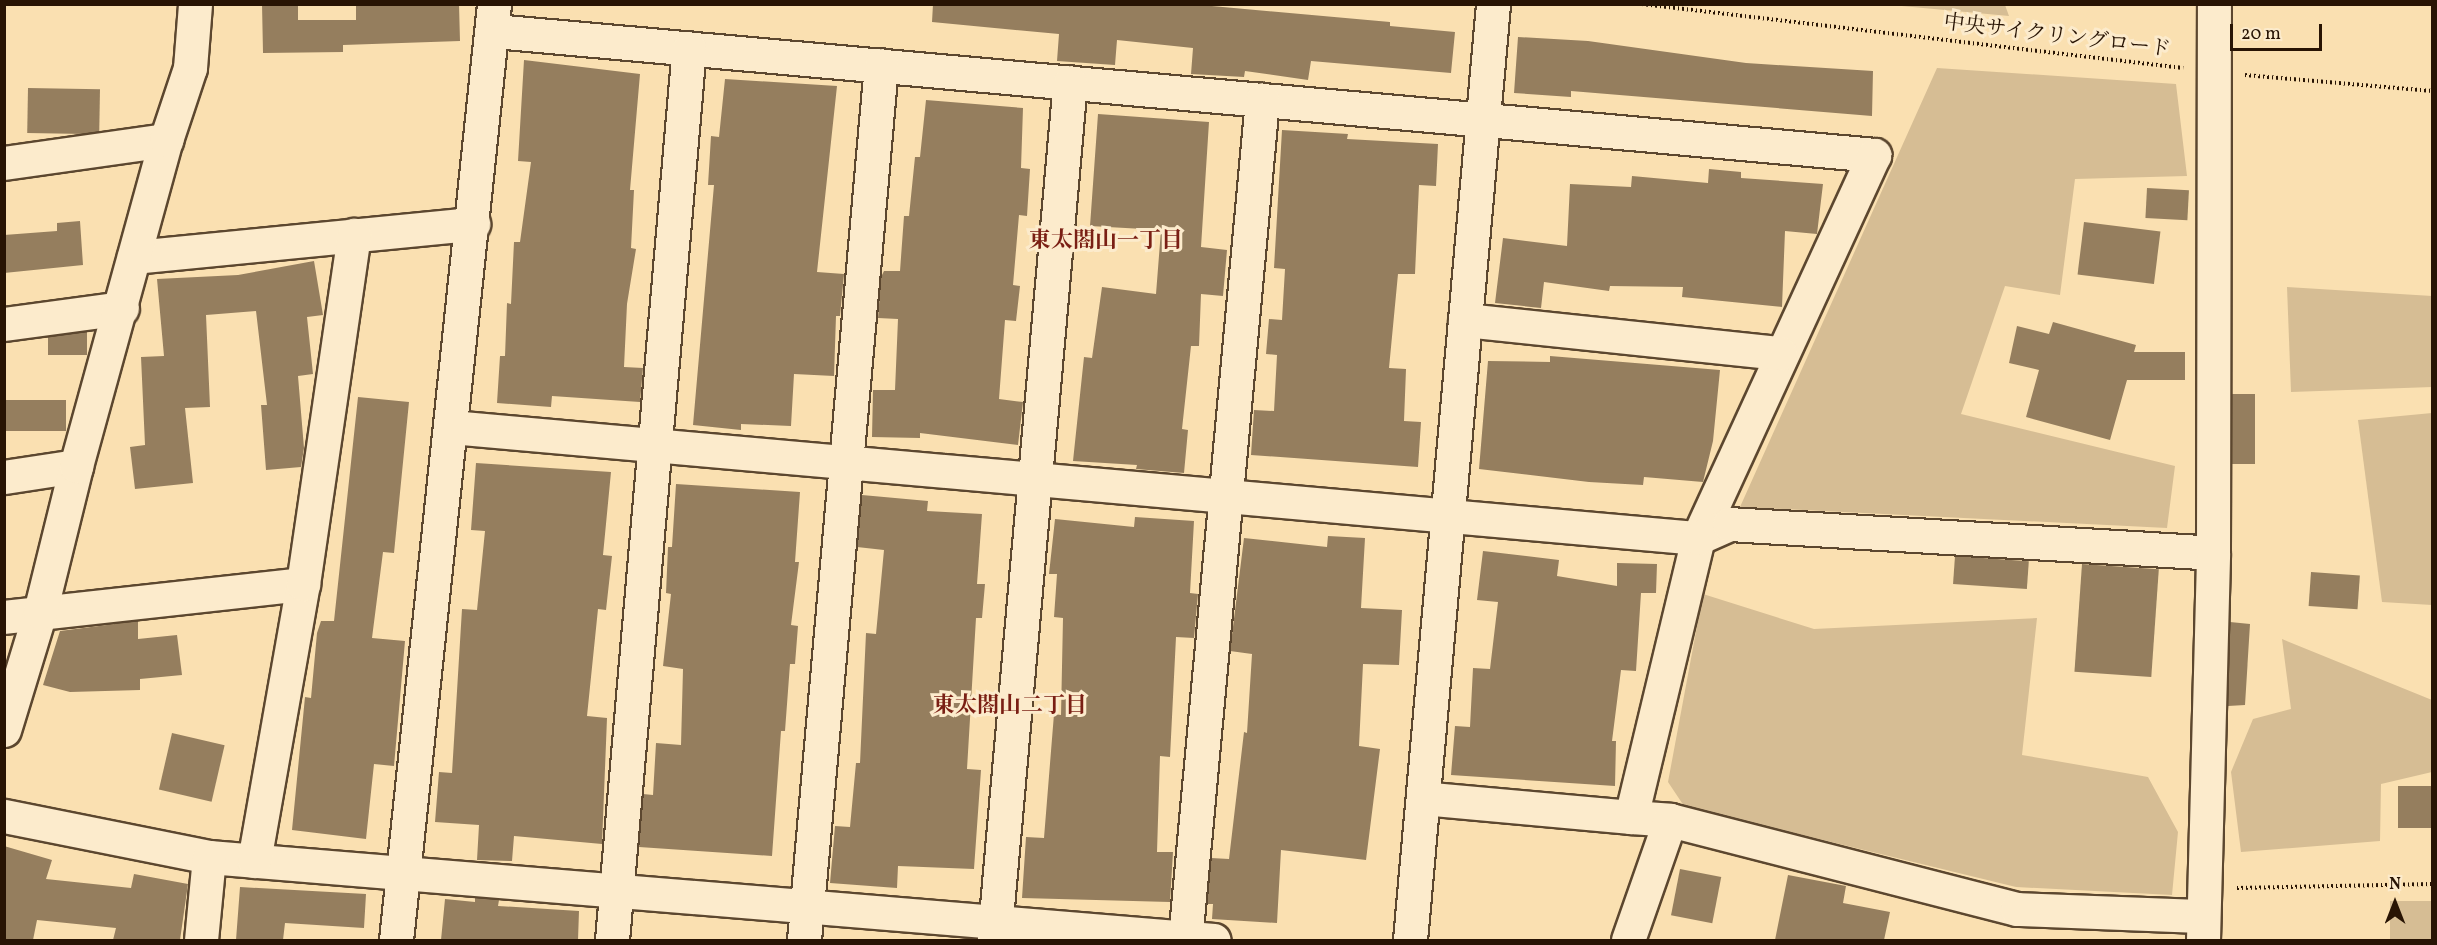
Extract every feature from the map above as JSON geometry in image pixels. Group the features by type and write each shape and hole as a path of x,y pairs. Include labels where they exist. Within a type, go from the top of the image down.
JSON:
{"street":[{"path":"4,730 40,612 76,466 123,308 134,257 166,140 190,68 195,4"},
{"path":"1410,940 1493,4"},
{"path":"1423,798 1670,820 2017,909 2203,915 2213,553 2214,4"},
{"path":"396,940 494,18 689,48 1874,155 1780,353 1698,538 1631,817"},
{"path":"612,940 689,48"},
{"path":"804,940 881,65"},
{"path":"994,931 1070,82"},
{"path":"4,816 209,857 807,907 994,931 1195,940 1226,496 1262,100"},
{"path":"4,163 166,140"},
{"path":"134,257 473,224"},
{"path":"254,861 303,584 354,235"},
{"path":"4,324 123,308"},
{"path":"1465,320 1780,353"},
{"path":"451,428 1698,538 1729,524 2213,553"},
{"path":"4,477 76,466"},
{"path":"4,617 303,584"},
{"path":"1628,940 1670,820"},
{"path":"201,940 209,857"}],"path":[{"name":"中央サイクリングロード","path":"1642,4 2213,72 2433,91"},
{"path":"2203,915 2433,884"}],"shaded area":[{"path":"1891,5 2005,5 2009,16"},
{"path":"1937,68 2176,84 2187,176 2075,179 2060,295 2005,286 1961,414 2175,466 2167,528 1740,507"},
{"path":"2287,287 2432,296 2432,387 2291,392"},
{"path":"2432,413 2432,605 2382,602 2358,420"},
{"path":"1703,594 1814,629 2037,618 2022,755 2148,777 2178,832 2172,895 2016,887 1684,806 1668,782"},
{"path":"2282,639 2432,700 2432,772 2381,784 2380,841 2241,852 2231,772 2253,719 2291,709"},
{"path":"2390,901 2432,901 2432,940 2390,940"}],"building":[{"path":"262,4 298,4 298,20 356,20 356,4 459,4 460,41 343,45 343,52 263,53"},
{"path":"933,4 1190,4 1390,22 1390,26 1455,32 1451,73 1311,61 1308,80 1245,71 1244,77 1191,74 1193,48 1117,40 1115,65 1057,61 1059,34 932,22"},
{"path":"1518,37 1588,41 1746,63 1873,71 1872,116 1571,91 1571,97 1514,93"},
{"path":"524,60 640,74 630,190 634,190 631,248 636,249 627,304 624,367 643,368 640,402 552,396 551,407 497,403 500,356 505,356 507,303 511,304 514,242 520,242 531,162 518,161"},
{"path":"725,79 837,86 817,272 844,274 840,316 836,316 834,376 794,374 791,426 741,424 741,430 693,425 714,185 708,185 711,136 719,137"},
{"path":"28,88 100,89 99,134 27,133"},
{"path":"926,100 1023,108 1021,168 1030,169 1027,216 1019,215 1013,285 1020,286 1016,321 1005,320 999,399 1023,402 1018,445 920,433 920,438 872,437 873,390 895,390 898,319 878,318 881,277 884,271 900,271 904,216 909,216 915,157 920,157"},
{"path":"1098,114 1209,122 1201,247 1227,250 1223,296 1201,294 1199,346 1191,346 1182,429 1188,430 1184,473 1136,469 1137,465 1073,461 1084,357 1092,358 1102,287 1156,294 1161,230 1090,226"},
{"path":"1282,130 1348,134 1347,139 1438,144 1436,186 1419,185 1415,274 1398,274 1389,368 1406,369 1404,421 1421,422 1418,467 1251,455 1254,410 1274,411 1277,355 1266,354 1269,319 1282,320 1285,269 1274,268"},
{"path":"1709,169 1741,172 1741,178 1823,184 1817,234 1785,231 1782,307 1682,297 1683,287 1610,286 1609,291 1544,282 1541,308 1495,303 1503,238 1567,246 1570,184 1631,187 1632,176 1708,183"},
{"path":"2147,188 2189,190 2187,220 2145,218"},
{"path":"80,221 83,265 4,273 4,235 57,231 57,223"},
{"path":"2084,222 2160,231 2154,284 2078,275"},
{"path":"314,261 323,315 307,317 313,374 298,376 304,448 301,467 266,470 261,405 267,405 256,311 206,315 210,407 185,408 193,483 135,489 130,447 145,445 141,357 164,356 157,279 238,275"},
{"path":"2053,322 2136,345 2134,352 2185,352 2185,380 2127,380 2110,440 2026,417 2039,370 2009,363 2017,326 2049,334"},
{"path":"48,332 87,332 87,355 48,355"},
{"path":"1550,356 1720,370 1713,441 1703,482 1644,477 1643,485 1589,482 1479,469 1488,361 1550,362"},
{"path":"2232,394 2255,394 2255,464 2232,464"},
{"path":"358,397 409,402 394,553 383,552 372,638 405,641 394,766 374,764 366,839 292,830 305,697 311,698 317,633 321,621 334,621"},
{"path":"4,400 66,400 66,431 4,431"},
{"path":"476,463 611,472 603,555 612,556 606,610 598,609 587,716 607,718 602,844 514,836 512,861 477,860 479,825 435,822 439,772 452,773 462,609 477,610 485,531 471,530"},
{"path":"676,484 800,492 795,562 799,562 791,625 798,626 795,664 790,664 785,731 781,731 772,856 639,847 643,794 653,795 656,743 681,745 683,669 663,666 671,594 666,593 668,547 672,547"},
{"path":"862,495 928,501 927,511 982,514 977,584 985,584 982,618 976,618 967,769 981,770 974,869 898,866 897,888 830,883 835,826 850,827 856,763 860,763 866,633 876,634 884,550 857,547"},
{"path":"1135,517 1194,521 1190,593 1198,594 1194,638 1176,637 1170,757 1160,756 1157,852 1173,852 1170,902 1022,898 1026,837 1044,838 1054,714 1061,715 1063,618 1054,617 1057,574 1049,574 1055,519 1134,527"},
{"path":"1328,536 1365,538 1361,608 1402,610 1399,665 1363,664 1359,746 1380,749 1366,860 1281,850 1277,923 1212,919 1213,904 1207,904 1211,858 1229,859 1244,732 1247,733 1252,654 1230,651 1244,538 1327,547"},
{"path":"1483,551 1559,560 1557,576 1617,586 1617,563 1657,564 1656,593 1641,593 1636,671 1621,670 1612,741 1616,741 1615,786 1451,775 1455,726 1470,727 1473,668 1490,669 1498,602 1477,600"},
{"path":"1955,556 2029,561 2027,589 1953,584"},
{"path":"2082,564 2159,569 2151,677 2074,672"},
{"path":"2311,572 2360,575 2358,609 2309,606"},
{"path":"138,621 138,639 177,635 182,675 140,679 140,690 70,692 43,685 60,631"},
{"path":"2230,622 2250,624 2245,705 2228,706"},
{"path":"172,733 225,745 212,802 159,790"},
{"path":"2398,786 2432,786 2432,828 2398,828"},
{"path":"4,846 52,860 46,879 131,888 134,874 188,884 180,940 113,940 116,928 37,920 33,940 4,940"},
{"path":"1680,869 1721,877 1712,923 1671,915"},
{"path":"1788,875 1846,886 1843,903 1890,912 1884,940 1775,940"},
{"path":"240,887 366,894 364,928 285,923 283,940 236,940"},
{"path":"475,898 499,900 498,906 579,911 578,940 441,940 445,899 475,902"}],"district":[{"name":"東太閤山一丁目","path":"1106,242"},
{"name":"東太閤山二丁目","path":"1010,707"}]}
